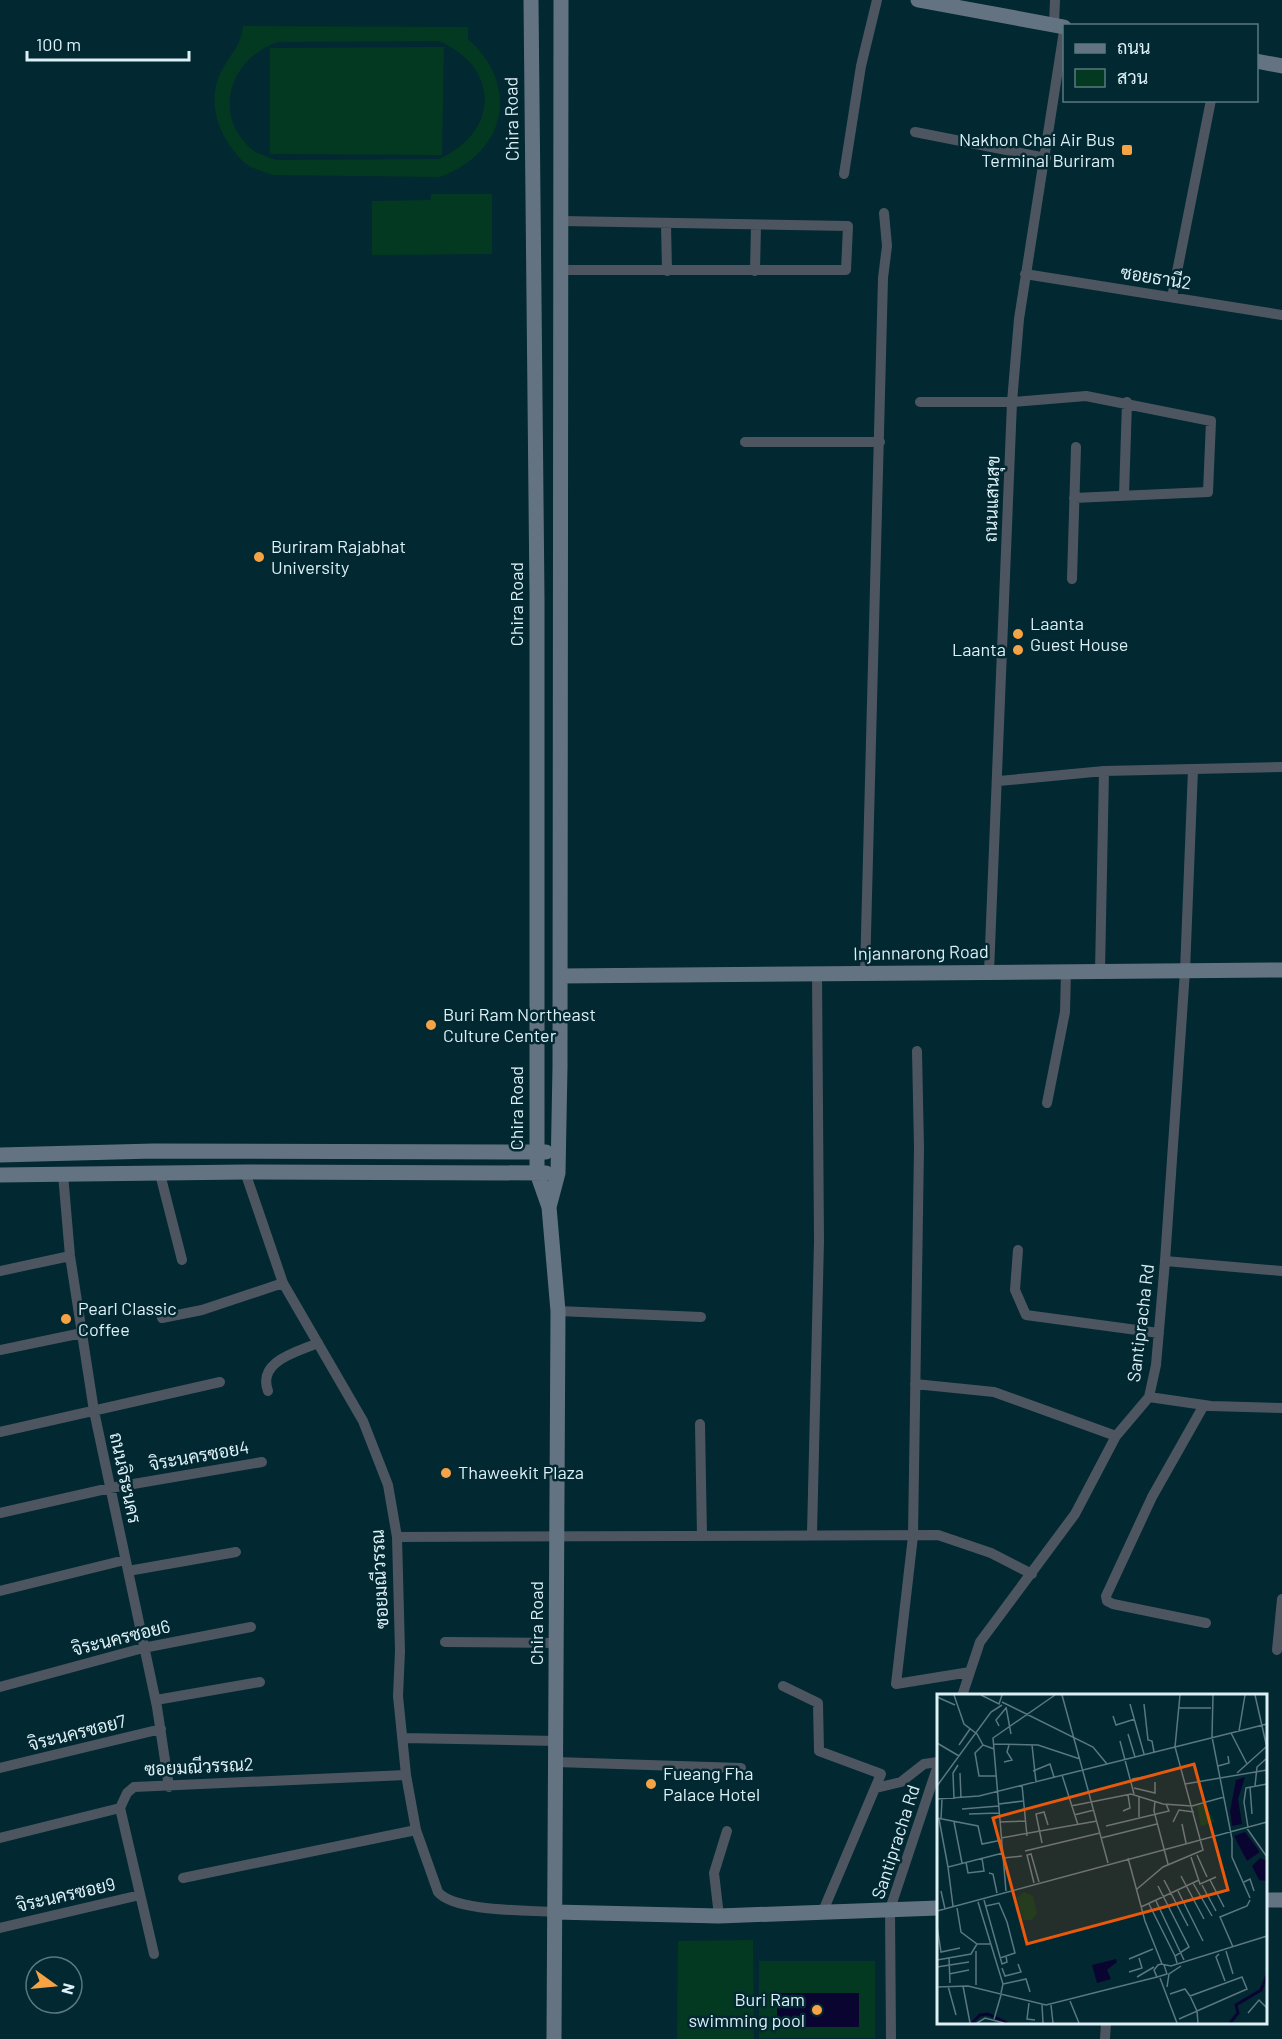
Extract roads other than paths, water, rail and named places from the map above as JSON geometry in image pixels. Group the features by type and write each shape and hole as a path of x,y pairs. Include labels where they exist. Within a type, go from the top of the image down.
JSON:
{"main road":[{"name":"Chira Road","path":"531,0 537,572 537,1173 549,1207 558,1311 554,2039"},
{"name":"Chira Road","path":"549,1207 558,1173 560,976 561,0"},
{"path":"920,0 1061,27"},
{"path":"1258,61 1282,66"},
{"path":"537,572 541,578 548,581 556,580 561,571"},
{"path":"537,598 538,592 548,587 556,589 562,597"},
{"name":"Injannarong Road","path":"560,976 1282,970"},
{"path":"0,1155 154,1151 558,1152"},
{"path":"0,1175 245,1172 558,1173"},
{"path":"555,1912 719,1916 937,1908"}],"street":[{"path":"844,174 861,66 877,0"},
{"name":"ถนนแสนสุข","path":"989,972 999,781 1012,402 1025,274 1046,158 1061,27 1055,0"},
{"path":"1172,297 1210,102"},
{"path":"915,132 1046,158"},
{"path":"865,973 883,278 887,246 884,213"},
{"path":"561,221 848,226 846,270 561,270"},
{"path":"666,223 667,271"},
{"path":"755,271 756,225"},
{"name":"ซอยธานี2","path":"1025,274 1282,315"},
{"path":"920,402 1012,402 1086,396 1127,402 1211,421 1208,492 1074,498"},
{"path":"1124,495 1127,402"},
{"path":"746,442 879,442"},
{"path":"1072,579 1076,447"},
{"path":"999,781 1104,771 1282,767"},
{"name":"Santipracha Rd","path":"962,1694 980,1642 1075,1514 1116,1437 1149,1397 1159,1333 1165,1262 1185,971 1193,769"},
{"path":"1100,971 1104,771"},
{"path":"1047,1103 1065,1012 1066,972"},
{"path":"812,1534 819,1241 817,974"},
{"path":"917,1051 919,1148 913,1536 896,1684 970,1672"},
{"name":"ซอยมณีวรรณ","path":"245,1172 283,1283 363,1420 388,1485 397,1538 400,1651 398,1696 406,1775 416,1830 438,1892 443,1898 469,1905 555,1912"},
{"name":"ถนนจิระนคร","path":"63,1174 70,1256 94,1411 143,1648 156,1700 169,1787"},
{"path":"160,1174 183,1260"},
{"path":"1018,1250 1015,1290 1026,1315 1159,1333"},
{"path":"0,1271 70,1256"},
{"path":"1165,1262 1282,1271"},
{"path":"162,1318 202,1310 283,1283"},
{"path":"558,1311 701,1317"},
{"path":"0,1350 82,1333"},
{"path":"268,1390 265,1377 267,1370 290,1355 318,1343"},
{"path":"0,1432 220,1382"},
{"path":"915,1384 994,1392 1116,1437"},
{"path":"1149,1397 1204,1405 1282,1408"},
{"path":"1204,1405 1197,1422 1152,1497 1106,1596 1107,1601 1113,1604 1206,1623"},
{"path":"700,1424 702,1536"},
{"name":"จิระนครซอย4","path":"0,1513 110,1488 262,1462"},
{"path":"397,1538 938,1535 991,1552 1032,1574"},
{"path":"0,1591 126,1566 236,1552"},
{"path":"1277,1650 1282,1599"},
{"name":"จิระนครซอย6","path":"0,1687 143,1648 251,1627"},
{"path":"445,1642 556,1643"},
{"path":"156,1700 260,1682"},
{"path":"783,1686 818,1702 819,1751 881,1774 823,1911"},
{"name":"จิระนครซอย7","path":"0,1768 161,1729"},
{"path":"404,1738 556,1742"},
{"path":"556,1762 741,1768"},
{"path":"876,1788 901,1782 924,1764 937,1763"},
{"name":"Santipracha Rd","path":"891,2039 890,1909 937,1769"},
{"name":"ซอยมณีวรรณ2","path":"120,1809 127,1793 134,1786 169,1787 406,1775"},
{"path":"0,1838 120,1809 154,1954"},
{"path":"183,1878 416,1830"},
{"path":"719,1916 714,1873 727,1831"},
{"name":"จิระนครซอย9","path":"0,1928 140,1895"},
{"path":"1105,2039 1106,2024"}],"place":[{"name":"Nakhon Chai Air Bus Terminal Buriram","path":"1127,150"},
{"name":"Buriram Rajabhat University","path":"259,557"},
{"name":"Laanta Guest House","path":"1018,634"},
{"name":"Laanta","path":"1018,650"},
{"name":"Buri Ram Northeast Culture Center","path":"431,1025"},
{"name":"Pearl Classic Coffee","path":"66,1319"},
{"name":"Thaweekit Plaza","path":"446,1473"},
{"name":"Fueang Fha Palace Hotel","path":"651,1784"},
{"name":"Buri Ram swimming pool","path":"817,2010"}]}
